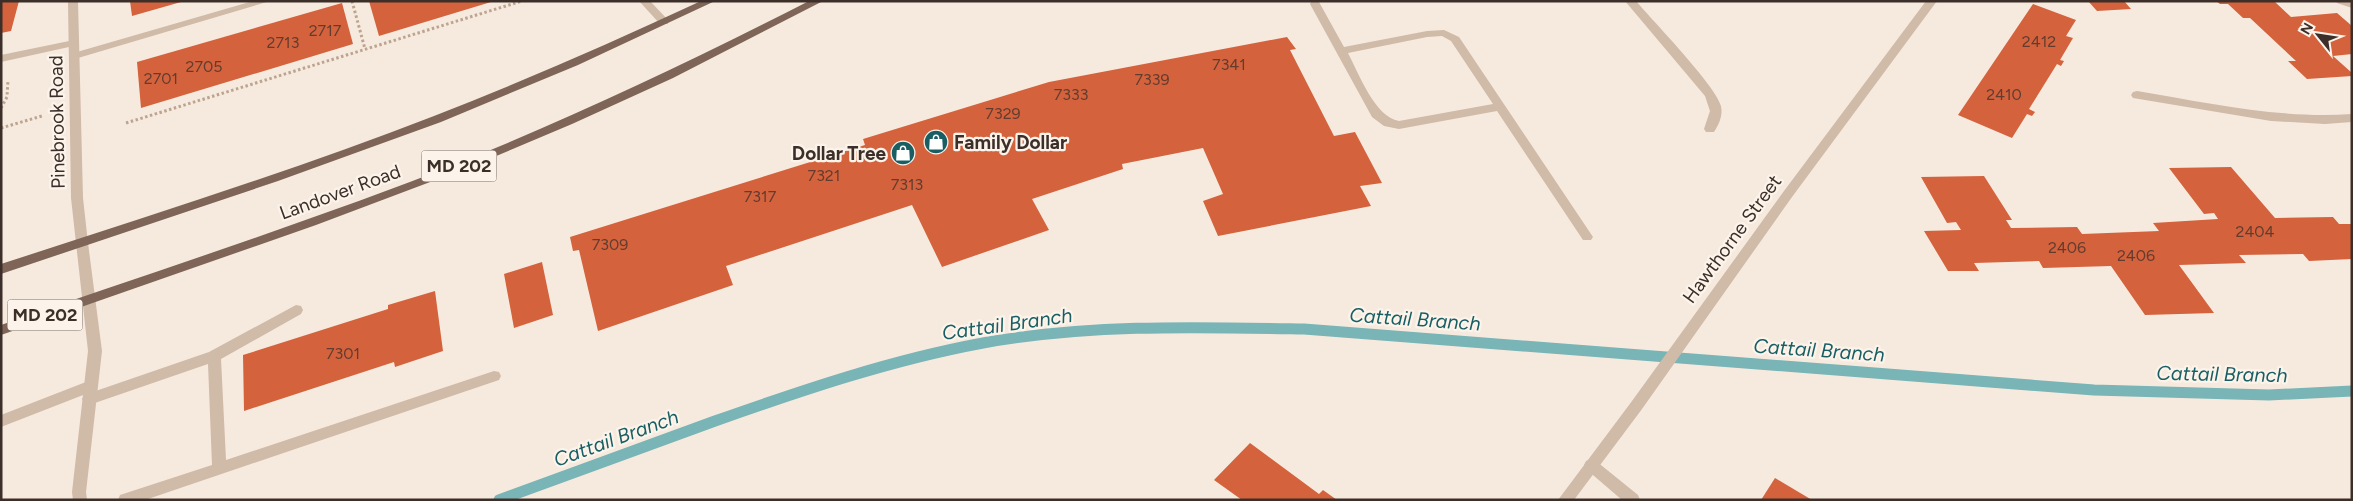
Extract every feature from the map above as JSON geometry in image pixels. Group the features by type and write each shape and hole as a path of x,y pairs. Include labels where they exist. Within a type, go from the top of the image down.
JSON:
{"main road":[{"name":"Landover Road","path":"1,270 264,182 438,118 578,61 710,1"},
{"name":"Landover Road","path":"1,330 417,184 560,125 737,43 818,1"}],"street":[{"name":"Pinebrook Road","path":"73,1 77,198 95,351 78,497"},
{"path":"74,56 264,1"},
{"path":"644,1 664,22"},
{"path":"1630,1 1710,94 1717,107 1715,122 1710,129"},
{"name":"Hawthorne Street","path":"1565,500 1637,405 1788,194 1932,1"},
{"path":"2341,1 2352,5"},
{"path":"1315,4 1376,114 1388,123 1399,125 1500,108"},
{"path":"1342,51 1427,34 1444,33 1454,39 1587,237"},
{"path":"1,59 74,43"},
{"path":"2137,95 2289,120 2320,122 2352,118"},
{"path":"1,421 90,392 214,356 296,310"},
{"path":"214,356 219,468"},
{"path":"125,500 494,376"},
{"path":"1592,465 1633,500"}],"path":[{"path":"352,1 365,50"},
{"path":"126,123 522,1"},
{"path":"2,127 42,116"}],"building":[{"path":"1,1 19,1 11,31 1,33"},
{"path":"130,1 180,1 181,2 132,16"},
{"path":"369,1 491,1 491,2 379,36"},
{"path":"2088,1 2124,1 2131,9 2097,11"},
{"path":"2216,1 2274,1 2291,17 2337,13 2352,26 2352,54 2333,56 2352,73 2352,76 2307,79 2288,61 2296,61 2250,18 2243,18 2228,4 2220,4"},
{"path":"342,3 353,44 141,108 137,62"},
{"path":"2033,4 2076,20 2066,36 2073,38 2060,60 2064,61 2061,66 2057,64 2029,109 2035,112 2032,116 2027,114 2012,138 1958,115"},
{"path":"1287,37 1296,49 1290,50 1334,136 1355,132 1382,183 1360,186 1371,206 1218,236 1203,201 1223,194 1203,148 1122,164 1123,169 1032,199 1049,230 942,267 912,205 726,266 733,285 598,331 579,250 573,251 570,237 865,145 863,139 1049,82"},
{"path":"2231,167 2275,218 2333,217 2339,224 2352,224 2352,259 2309,261 2303,254 2239,255 2246,263 2179,265 2214,313 2145,315 2111,266 2043,268 2039,261 1974,263 1979,271 1948,271 1924,231 1961,230 1956,222 1947,223 1921,177 1984,176 2012,220 2006,220 2011,228 2077,227 2082,234 2159,231 2153,223 2218,219 2214,213 2204,214 2169,168"},
{"path":"542,262 553,315 514,328 504,274"},
{"path":"435,291 443,351 395,367 394,362 244,411 243,355 388,309 388,305"},
{"path":"1250,443 1319,494 1323,490 1337,500 1242,500 1214,480"},
{"path":"1775,478 1812,500 1761,500"}],"waterway":[{"name":"Cattail Branch","path":"499,500 748,409 881,367 983,343 1023,337 1103,330 1143,328 1304,329 2094,390 2269,395 2352,391"}],"place":[{"name":"Family Dollar","path":"936,142"},
{"name":"Dollar Tree","path":"903,153"}]}
